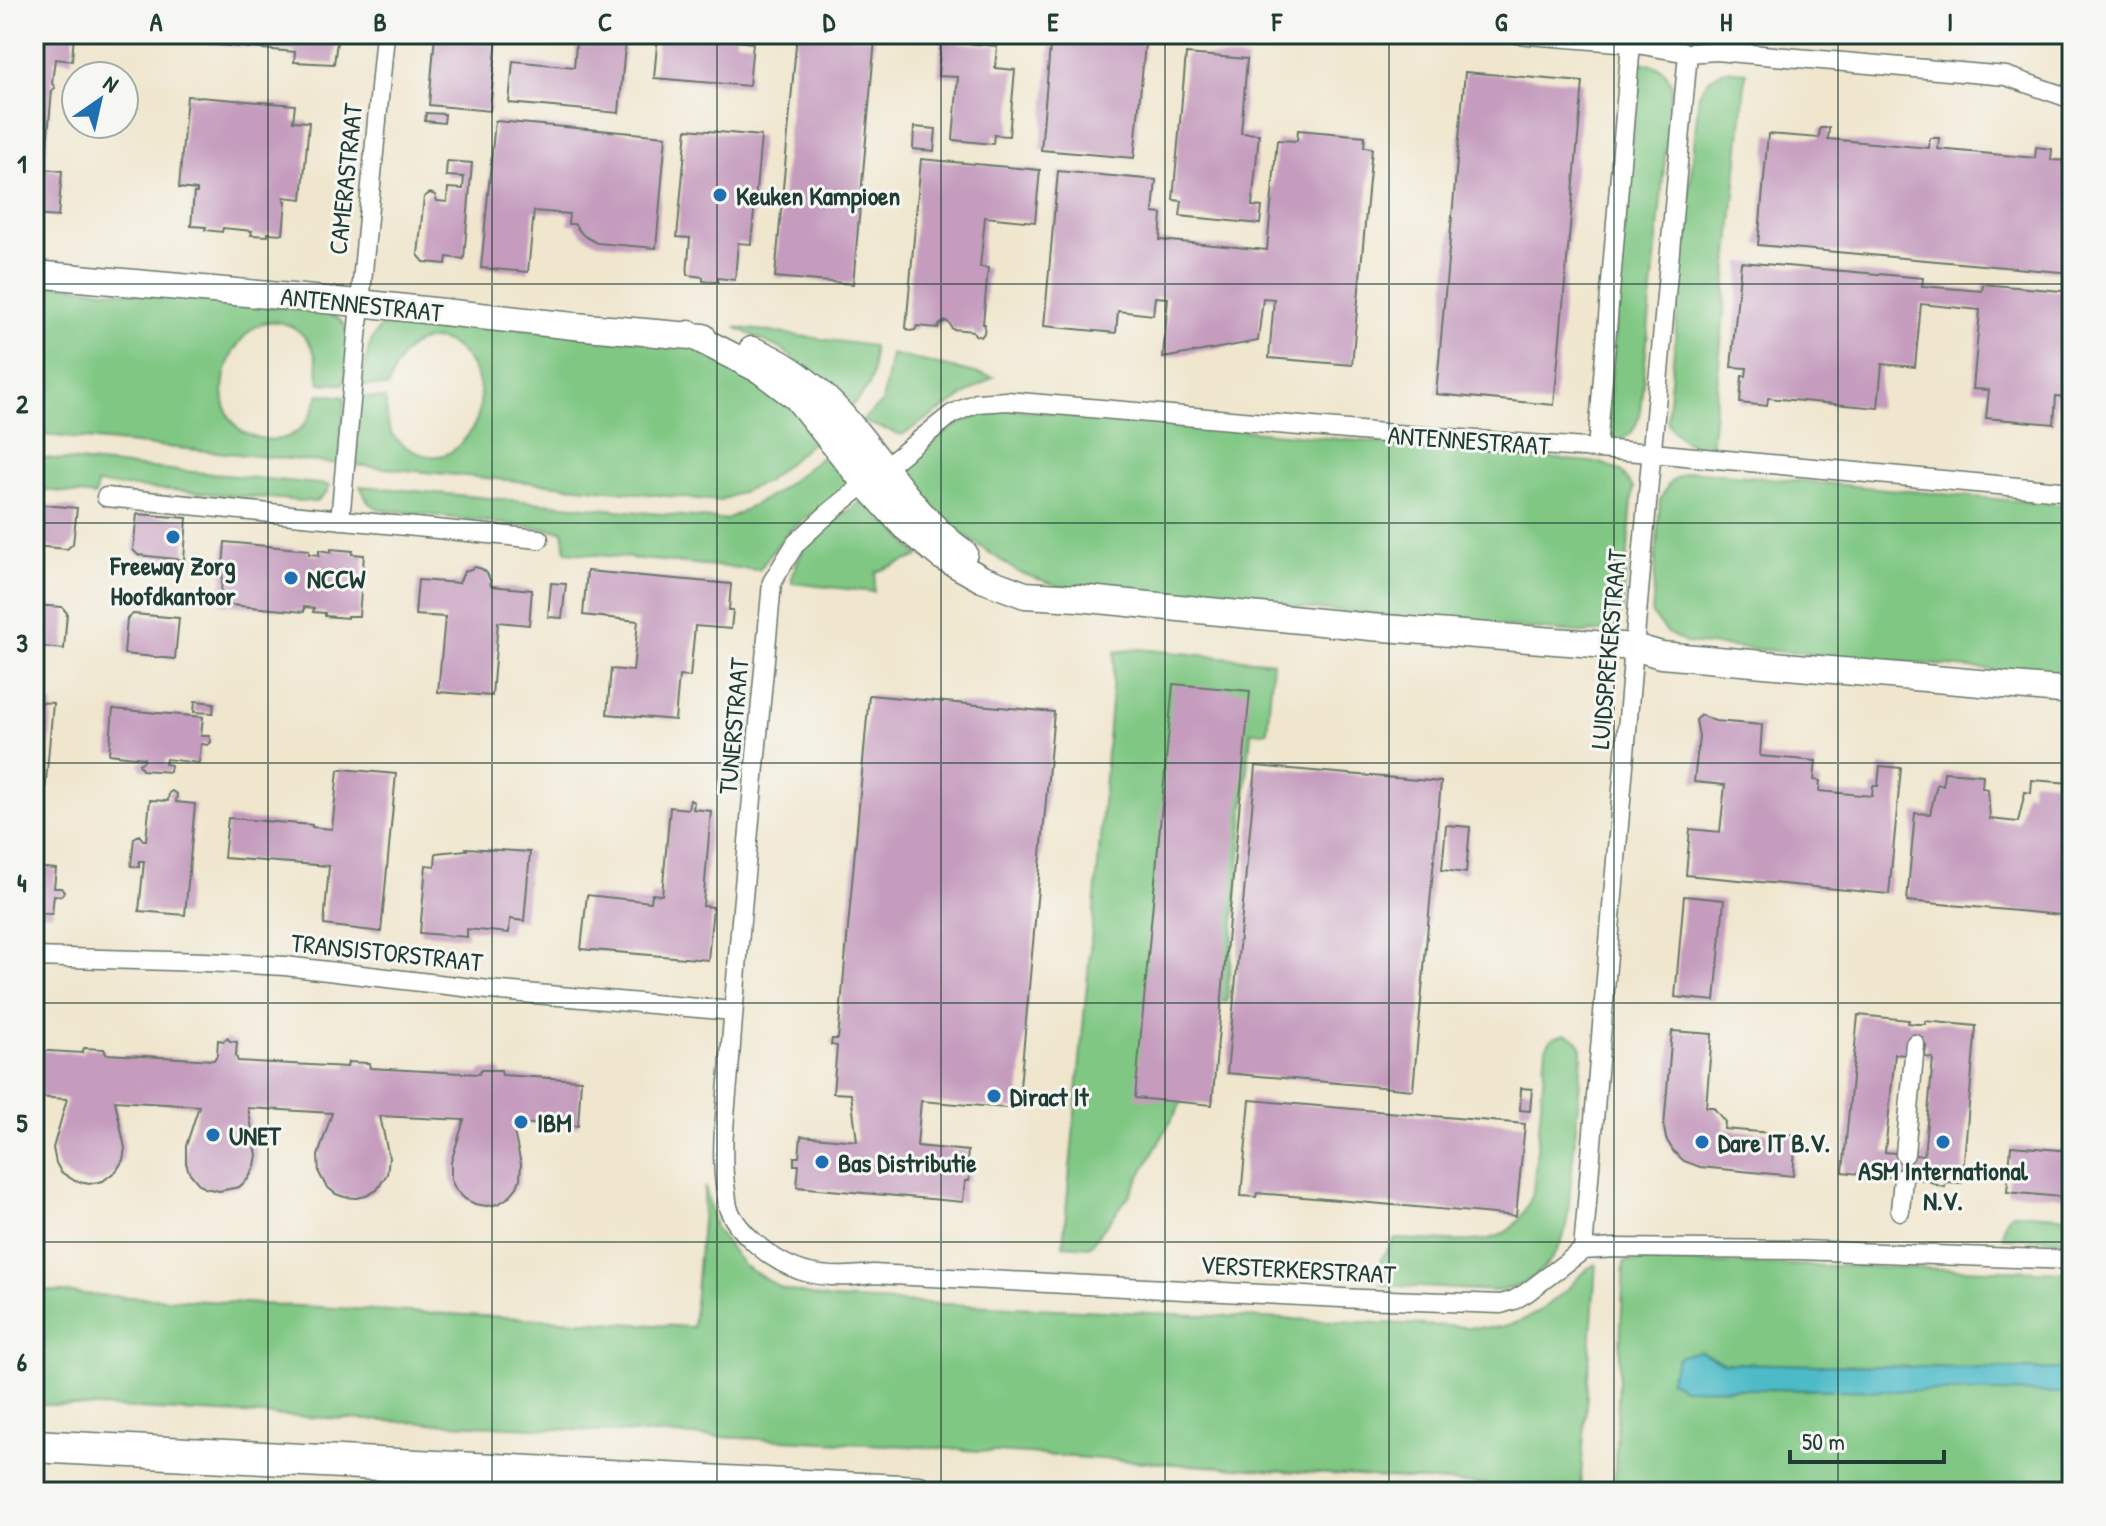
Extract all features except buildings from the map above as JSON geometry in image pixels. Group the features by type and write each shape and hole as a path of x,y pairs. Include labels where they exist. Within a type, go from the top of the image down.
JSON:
{"highway":[{"path":"34,1446 919,1492"}],"street":[{"name":"CAMERASTRAAT","path":"340,520 385,34"},
{"path":"1516,34 1631,43 1688,53 1716,51 2006,76 2072,99"},
{"path":"1597,449 1631,43"},
{"name":"LUIDSPREKERSTRAAT","path":"1583,1250 1688,53"},
{"name":"ANTENNESTRAAT","path":"34,274 689,334 727,341 775,359 809,383 849,422 875,475 945,539 981,565 1020,584 1078,598 1371,627 1634,647 1661,655 2072,691"},
{"name":"ANTENNESTRAAT","path":"875,475 952,414 977,403 1007,401 1652,453 2072,492"},
{"name":"TUNERSTRAAT","path":"733,1011 772,582 796,543 875,475"},
{"path":"106,497 539,539"},
{"name":"TRANSISTORSTRAAT","path":"34,957 285,966 489,990 733,1011"},
{"name":"VERSTERKERSTRAAT","path":"733,1011 724,1147 729,1210 746,1235 769,1256 799,1272 821,1277 846,1278 873,1274 1501,1304 1526,1293 1583,1250"},
{"path":"1905,1154 1915,1044"},
{"path":"1900,1211 1903,1178"},
{"path":"1583,1250 1799,1250 2072,1260"}],"green space":[{"path":"1637,62 1659,68 1672,85 1640,413 1629,435 1606,442"},
{"path":"1725,70 1746,72 1711,450 1685,441 1667,421 1699,94 1710,80"},
{"path":"34,283 323,312 337,318 347,333 344,384 320,383 316,358 306,338 289,325 270,322 250,331 241,340 228,364 223,390 229,415 236,426 249,435 275,440 293,434 307,422 319,394 345,397 339,464 34,434"},
{"path":"391,318 689,344 750,373 795,407 820,436 766,482 719,501 355,465 359,396 385,399 392,435 407,447 428,456 449,453 456,448 475,422 481,396 475,371 461,352 442,341 422,341 403,355 388,387 362,385 372,340"},
{"path":"735,327 873,346 871,381 848,409 820,380 783,350"},
{"path":"891,354 993,377 902,435 861,421 882,403"},
{"path":"998,408 1601,463 1621,471 1633,488 1623,609 1612,626 1600,632 1579,633 1059,586 1018,572 952,527 914,486 908,471 935,440 972,418"},
{"path":"831,450 850,483 784,536 759,570 566,552 563,531 379,509 368,502 360,486 726,520 774,494"},
{"path":"34,457 330,485 316,502 97,484 95,496 38,489 34,492"},
{"path":"1691,471 2072,506 2072,677 1686,643 1669,634 1652,615 1660,501 1671,482"},
{"path":"860,502 873,506 919,556 876,572 874,592 792,583 792,574 807,542"},
{"path":"1139,649 1273,662 1267,732 1251,732 1227,1002 1180,995 1202,1066 1129,1196 1089,1247 1063,1245 1115,652"},
{"path":"1565,1034 1578,1041 1582,1055 1567,1218 1562,1240 1551,1259 1527,1281 1497,1291 1381,1285 1381,1259 1395,1239 1478,1241 1500,1235 1518,1220 1533,1193 1546,1048 1552,1038"},
{"path":"705,1186 715,1228 744,1266 783,1289 831,1299 1493,1328 1514,1323 1542,1310 1596,1264 1580,1491 907,1446 34,1404 34,1289 93,1295 693,1327"},
{"path":"2014,1213 2072,1217 2072,1240 2003,1238 2006,1220"},
{"path":"1624,1261 2072,1272 2072,1370 1724,1363 1699,1351 1684,1388 2072,1393 2072,1492 1614,1492"}],"water":[{"path":"1699,1351 1724,1363 2072,1370 2072,1393 1683,1388 1669,1381 1678,1357"}],"place":[{"name":"Keuken Kampioen","path":"720,195"},
{"name":"Freeway Zorg Hoofdkantoor","path":"173,537"},
{"name":"NCCW","path":"291,578"},
{"name":"Diract It","path":"994,1096"},
{"name":"IBM","path":"521,1122"},
{"name":"UNET","path":"213,1135"},
{"name":"Dare IT B.V.","path":"1702,1142"},
{"name":"ASM International N.V.","path":"1943,1142"},
{"name":"Bas Distributie","path":"822,1162"}]}
